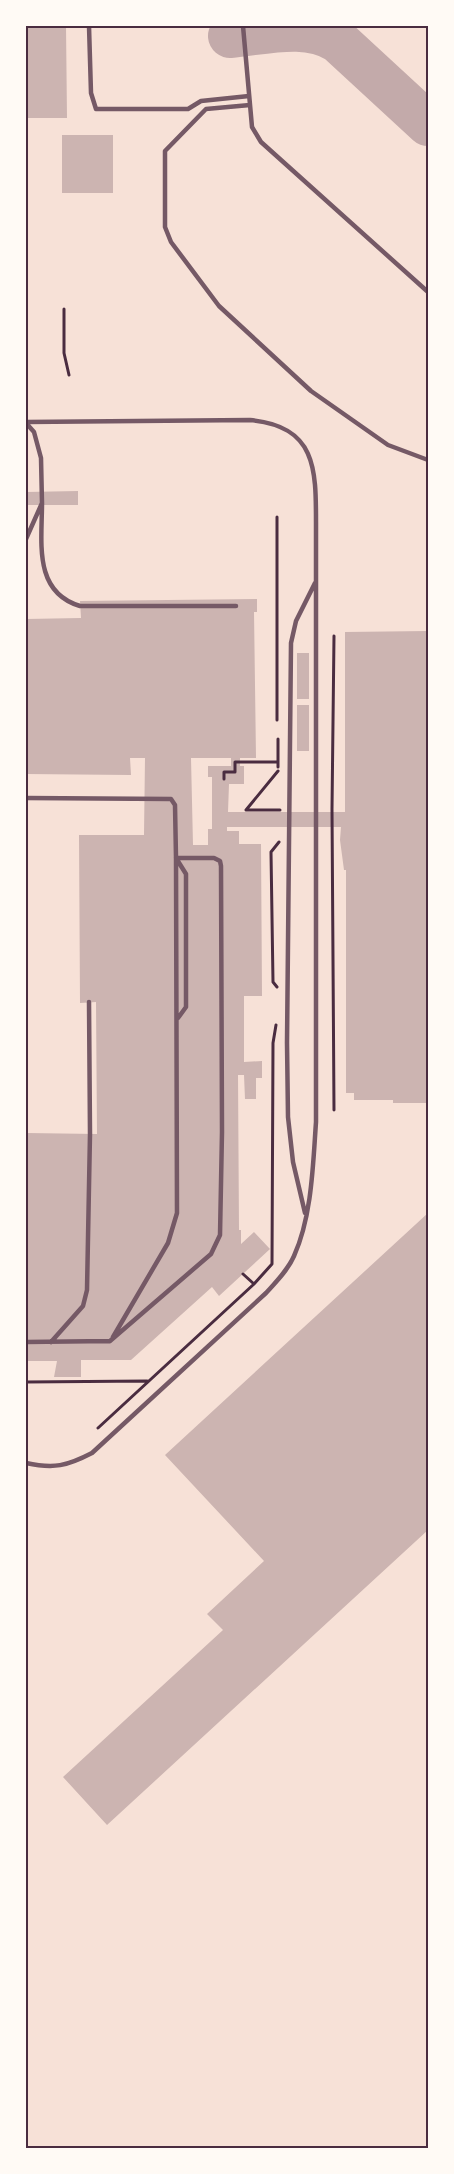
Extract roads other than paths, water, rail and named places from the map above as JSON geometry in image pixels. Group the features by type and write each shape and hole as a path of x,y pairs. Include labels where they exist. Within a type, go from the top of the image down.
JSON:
{"lane":[{"path":"89,26 91,93 96,109 188,109 201,101 249,96"},
{"path":"243,26 252,127 261,142 429,292"},
{"path":"250,105 206,109 165,151 165,227 171,242 219,306 311,391 388,445 429,460"},
{"path":"26,422 250,420 271,422 288,430 308,453 315,470 316,581 316,1122 312,1172 302,1234 286,1271 266,1293 92,1453 56,1467 26,1462"},
{"path":"26,422 34,432 41,458 42,560 46,575 54,590 71,603 80,606 236,606"},
{"path":"26,539 42,503"},
{"path":"305,1215 293,1162 288,1118 291,643 296,621 316,581"},
{"path":"26,798 171,799 175,805 177,1213 168,1243 110,1341"},
{"path":"176,858 186,874 186,1007 177,1019"},
{"path":"26,1342 110,1341 211,1254 220,1235 221,867 220,861 214,858 176,858"},
{"path":"51,1342 83,1306 87,1290 90,1134 89,1002"}]}
